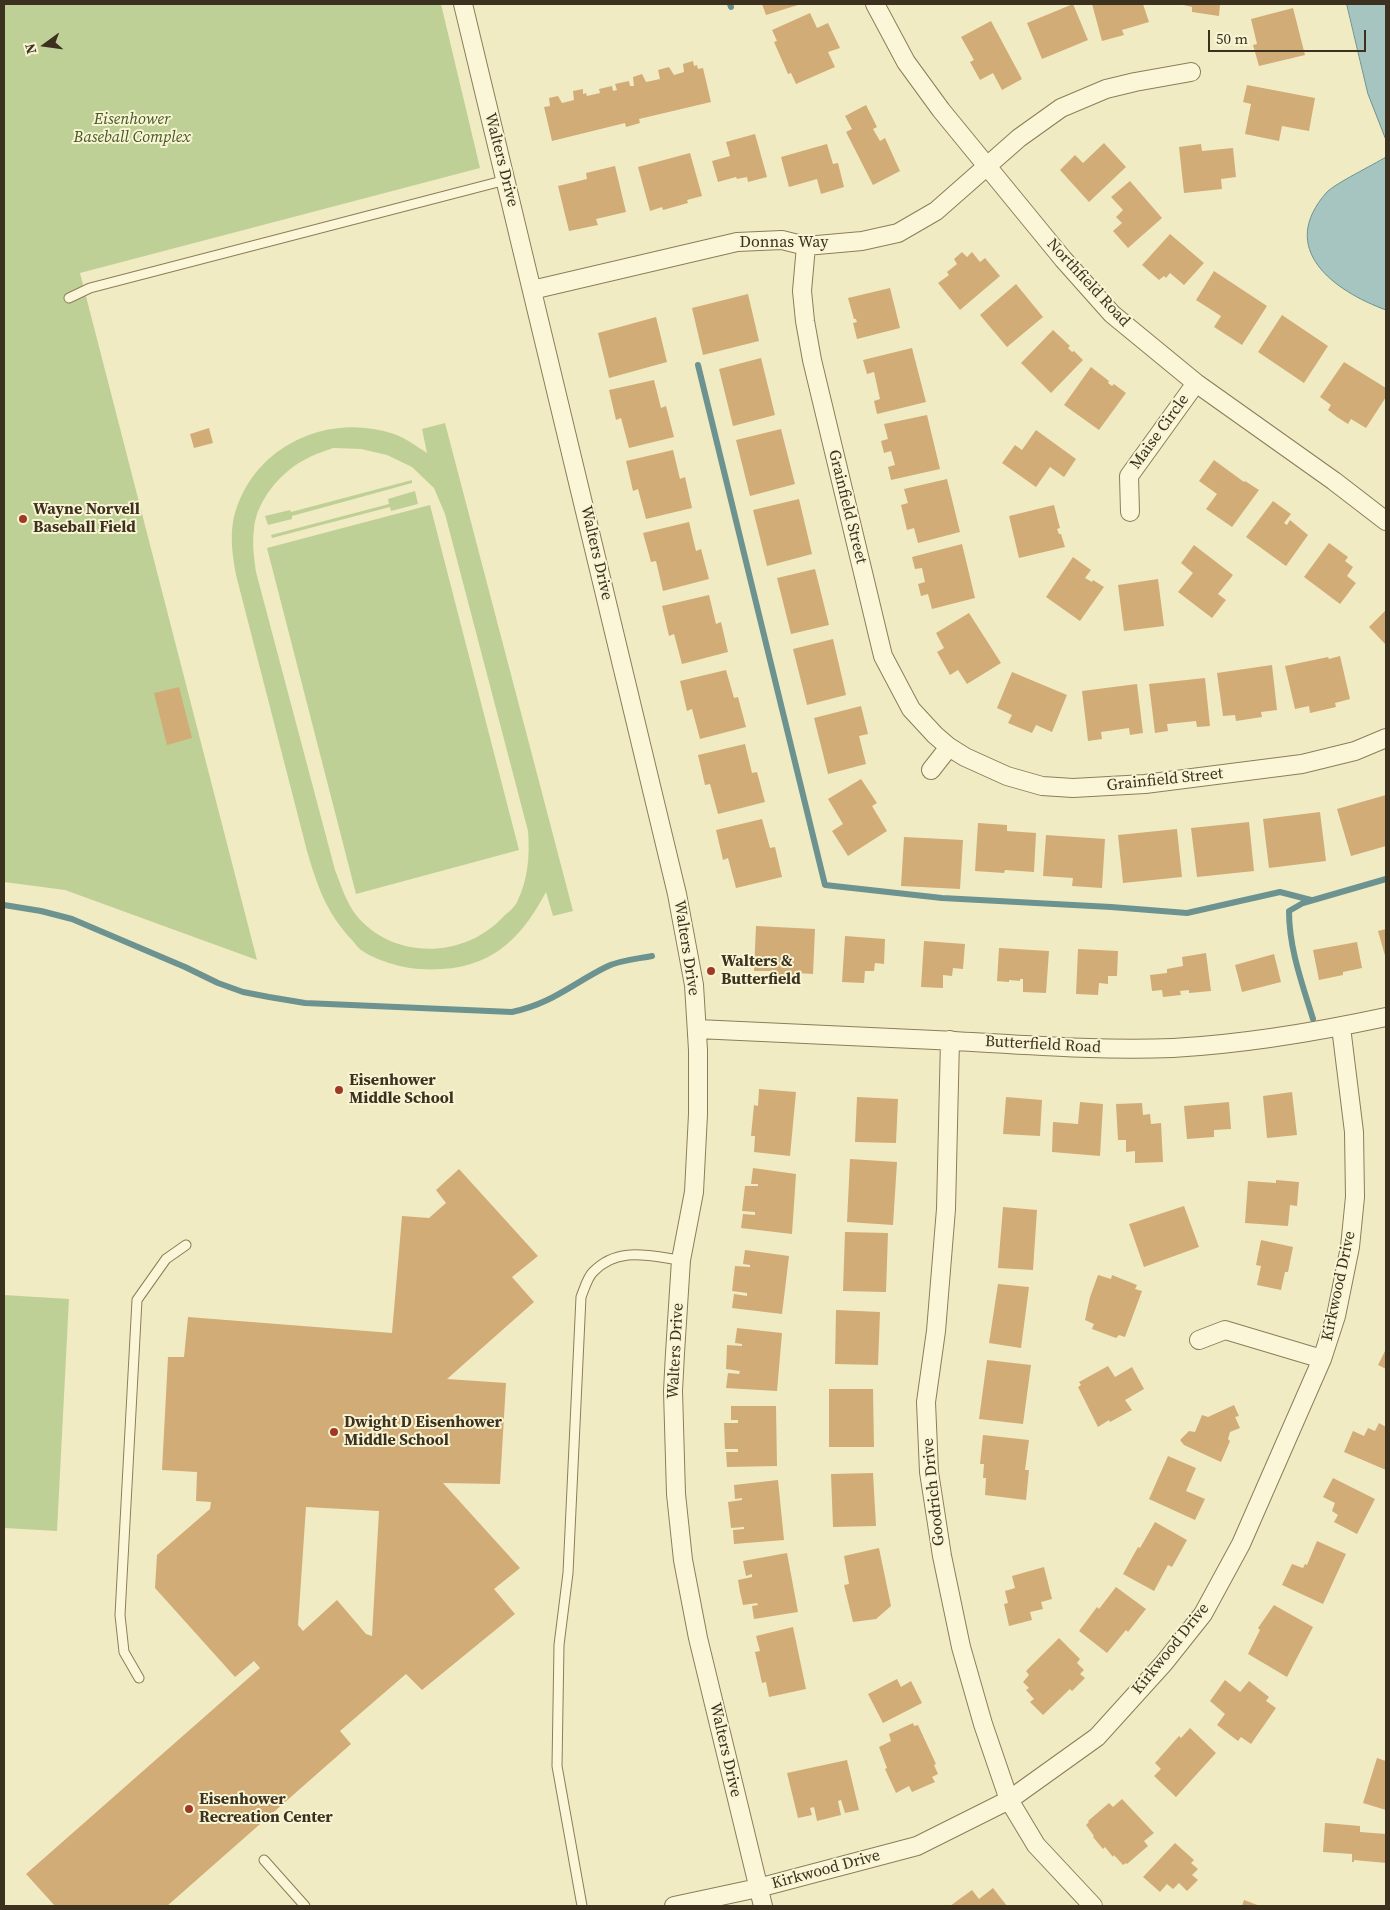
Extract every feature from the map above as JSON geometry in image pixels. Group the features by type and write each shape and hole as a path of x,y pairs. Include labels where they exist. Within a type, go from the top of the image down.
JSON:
{"street":[{"name":"Walters Drive","path":"464,4 677,894 691,968 698,1050 697,1144 694,1192 681,1260 673,1392 676,1494 683,1560 698,1638 763,1906"},
{"name":"Northfield Road","path":"876,4 906,62 987,167 1064,260 1112,314 1196,383 1334,481 1386,521"},
{"name":"Donnas Way","path":"532,290 737,242 782,240 806,246 862,240 898,232 936,210 1019,138 1061,108 1106,89 1191,72"},
{"name":"Grainfield Street","path":"806,246 802,291 804,321 884,656 911,709 935,735 965,757 1007,776 1042,786 1073,788 1145,784 1302,764 1355,751 1386,738"},
{"name":"Maise Circle","path":"1130,512 1129,476 1196,383"},
{"path":"931,770 949,746"},
{"name":"Butterfield Road","path":"697,1029 1085,1047 1172,1048 1233,1043 1341,1027 1386,1017"},
{"name":"Kirkwood Drive","path":"674,1906 758,1888 917,1846 1008,1800 1096,1737 1164,1663 1203,1614 1241,1544 1322,1359 1336,1316 1350,1247 1355,1198 1354,1132 1341,1027"},
{"name":"Goodrich Drive","path":"950,1040 946,1209 936,1331 926,1402 929,1472 942,1556 961,1647 983,1724 1008,1800 1036,1845 1092,1906"},
{"path":"1199,1340 1224,1330 1322,1359"}],"lane":[{"path":"69,298 90,288 506,180"},
{"path":"138,1678 124,1652 120,1615 137,1300 166,1259 186,1245"},
{"path":"582,1906 556,1766 559,1645 568,1573 581,1297 591,1273 610,1260 629,1254 681,1260"},
{"path":"264,1860 305,1906"}],"green space":[{"name":"Eisenhower Baseball Complex","path":"4,4 441,4 480,168 80,273 257,960 65,890 4,882"},
{"path":"445,423 573,911 553,916 546,892 523,928 496,953 480,961 442,969 405,967 367,954 342,929 323,898 307,851 236,575 232,542 233,522 241,496 255,474 272,456 293,442 317,432 342,428 368,428 394,434 411,442 427,453 422,429","holes":["333,448 361,449 387,455 412,467 434,488 445,514 528,831 527,867 524,885 516,904 486,931 468,941 448,947 428,949 408,947 389,940 371,930 349,905 335,870 256,572 253,540 256,518 265,497 280,478 298,463"]},
{"path":"412,480 412,483 292,516 292,519 268,525 265,516 290,510 291,512"},
{"path":"415,491 418,504 391,511 390,507 272,538 271,535 389,504 388,499"},
{"path":"430,505 519,850 356,894 267,548"},
{"path":"4,1295 69,1299 57,1531 4,1528"}],"water":[{"path":"1347,4 1386,4 1386,140 1368,94"},
{"path":"1386,157 1386,310 1348,292 1331,279 1318,265 1310,249 1307,232 1313,213 1327,192"}],"building":[{"path":"762,4 801,4 766,15"},
{"path":"1073,4 1088,40 1042,59 1027,23"},
{"path":"1092,4 1143,4 1149,22 1122,30 1124,35 1102,41"},
{"path":"1179,4 1220,4 1219,16 1192,12 1192,7"},
{"path":"1293,8 1305,55 1259,66 1253,45 1257,44 1251,19"},
{"path":"810,13 817,28 828,23 840,48 828,52 835,67 796,84 791,73 788,74 774,42 777,41 772,30"},
{"path":"991,21 1022,79 1002,90 993,73 980,80 970,62 974,60 961,37"},
{"path":"693,61 694,66 697,65 698,69 703,68 711,102 639,119 640,123 626,127 625,123 552,141 544,107 550,106 549,98 558,96 562,103 574,100 573,91 583,89 583,94 586,93 587,96 600,93 599,89 612,86 613,91 617,90 615,84 629,81 630,86 634,86 633,77 642,74 646,82 660,79 658,70 669,67 674,75 684,72 683,64"},
{"path":"1247,85 1315,98 1309,131 1282,126 1279,141 1245,134 1251,104 1243,102"},
{"path":"866,105 877,127 873,129 880,141 885,138 900,171 873,185 846,132 852,129 845,116"},
{"path":"755,134 767,177 748,182 747,177 737,179 736,177 718,182 712,161 730,156 726,142"},
{"path":"1104,143 1126,167 1089,202 1060,170 1075,155 1083,163"},
{"path":"827,144 833,164 838,163 844,187 821,194 817,179 789,187 781,157"},
{"path":"1201,144 1202,151 1233,148 1236,177 1221,179 1222,189 1184,193 1179,147"},
{"path":"690,153 702,196 687,200 688,203 663,210 662,207 650,211 638,167"},
{"path":"615,166 626,212 596,219 598,225 569,231 558,186 587,179 586,173"},
{"path":"1130,181 1162,218 1128,248 1113,231 1122,223 1116,217 1123,210 1111,197"},
{"path":"1170,234 1204,263 1184,285 1170,273 1166,278 1164,276 1159,280 1142,265"},
{"path":"962,252 967,257 972,252 980,262 985,258 1000,276 960,310 938,283 949,275 947,272 957,264 954,259"},
{"path":"1214,271 1267,306 1242,345 1214,327 1221,316 1196,300"},
{"path":"1016,284 1043,317 1007,347 980,315"},
{"path":"890,288 900,328 857,339 853,323 857,322 854,319 848,298"},
{"path":"748,294 759,341 703,355 692,308"},
{"path":"1282,315 1328,346 1304,383 1258,352"},
{"path":"656,317 667,362 609,378 598,333"},
{"path":"1053,330 1070,346 1068,348 1072,352 1074,351 1083,360 1051,393 1021,363"},
{"path":"912,348 926,402 877,414 874,401 880,399 874,372 867,374 863,360"},
{"path":"761,358 775,415 733,426 719,369"},
{"path":"1344,362 1386,388 1386,397 1366,428 1351,419 1348,424 1337,417 1328,410 1331,405 1320,397"},
{"path":"1091,367 1109,381 1108,383 1112,386 1114,384 1126,393 1099,430 1064,405"},
{"path":"654,380 661,408 666,406 674,437 629,448 621,418 616,420 609,390"},
{"path":"927,415 940,469 891,480 888,467 895,465 891,451 884,453 881,441 888,439 884,424"},
{"path":"209,428 213,443 194,448 190,434"},
{"path":"781,429 795,484 750,496 736,440"},
{"path":"1036,430 1076,459 1064,477 1050,467 1036,487 1002,463 1015,445 1022,450"},
{"path":"673,450 680,479 685,477 692,508 646,519 638,489 633,491 626,461"},
{"path":"1214,460 1244,482 1259,490 1232,527 1206,509 1217,494 1199,481"},
{"path":"947,479 960,532 918,543 914,528 907,530 901,505 908,503 904,489"},
{"path":"799,499 812,554 767,566 753,510"},
{"path":"1273,501 1291,514 1284,523 1287,525 1290,520 1308,535 1286,566 1246,537"},
{"path":"1054,505 1060,528 1057,529 1059,534 1061,534 1065,547 1019,558 1009,516"},
{"path":"689,522 696,551 701,549 709,579 663,591 656,561 651,562 643,533"},
{"path":"1329,543 1348,557 1345,561 1353,567 1347,576 1356,583 1340,604 1304,577"},
{"path":"962,544 975,598 932,609 928,594 921,596 918,584 925,582 922,568 915,569 912,557"},
{"path":"1194,545 1233,575 1218,594 1226,600 1212,618 1178,592 1193,573 1181,563"},
{"path":"1073,557 1091,570 1085,578 1092,582 1093,580 1104,587 1080,621 1046,597"},
{"path":"815,569 829,625 791,634 777,578"},
{"path":"1158,579 1164,626 1124,631 1118,585"},
{"path":"709,595 716,624 721,622 728,652 682,664 674,634 669,636 662,606"},
{"path":"1386,610 1386,645 1369,627"},
{"path":"969,613 1001,663 967,684 958,670 950,675 937,652 944,648 936,633"},
{"path":"833,639 846,695 807,705 793,649"},
{"path":"1340,656 1350,699 1335,703 1336,707 1310,713 1309,706 1295,709 1285,666"},
{"path":"1272,665 1277,710 1261,712 1262,717 1236,721 1235,715 1223,716 1217,673"},
{"path":"726,670 734,698 738,697 746,727 700,739 692,709 687,711 680,681"},
{"path":"1012,672 1067,695 1052,732 1036,725 1032,733 1008,723 1012,715 997,708"},
{"path":"1205,678 1210,726 1197,727 1196,721 1167,724 1168,731 1155,733 1149,684"},
{"path":"1137,684 1143,733 1130,735 1129,728 1101,732 1102,739 1088,741 1082,691"},
{"path":"179,687 192,738 167,745 154,693"},
{"path":"861,706 868,734 859,736 866,764 828,774 814,718"},
{"path":"745,744 752,773 757,772 765,802 718,814 710,784 705,785 698,755"},
{"path":"861,779 877,803 872,806 887,831 848,856 832,831 843,824 828,799"},
{"path":"1386,795 1386,846 1351,856 1337,809"},
{"path":"1320,812 1326,861 1269,868 1263,819"},
{"path":"762,819 770,848 775,847 782,877 736,888 728,858 723,860 716,830"},
{"path":"1249,822 1254,871 1197,877 1191,828"},
{"path":"978,823 1007,825 1007,831 1036,833 1034,872 1005,870 1004,873 975,871"},
{"path":"1177,829 1182,877 1123,883 1118,835"},
{"path":"1046,835 1105,839 1102,888 1072,886 1073,878 1043,876"},
{"path":"904,837 963,840 960,889 901,886"},
{"path":"756,926 815,929 813,974 796,973 796,980 770,979 770,971 754,971"},
{"path":"1386,929 1386,959 1378,931"},
{"path":"845,936 885,939 884,964 875,963 874,971 865,971 864,983 842,982"},
{"path":"924,941 965,944 963,969 953,968 952,976 943,975 943,988 921,987"},
{"path":"1357,942 1362,968 1343,972 1343,975 1319,980 1313,950"},
{"path":"999,948 1049,951 1046,993 1023,992 1023,979 1020,979 1020,981 1009,980 1009,982 997,981"},
{"path":"1078,949 1118,951 1117,976 1108,976 1108,984 1099,983 1098,995 1076,994"},
{"path":"1206,953 1211,991 1189,993 1189,990 1180,991 1181,995 1163,997 1162,990 1152,991 1150,975 1167,973 1167,969 1183,966 1182,957"},
{"path":"1274,954 1281,982 1242,992 1235,965"},
{"path":"759,1089 796,1092 790,1156 754,1152 755,1136 751,1136 754,1105 758,1106"},
{"path":"1292,1092 1297,1135 1267,1138 1263,1096"},
{"path":"857,1097 898,1099 896,1143 855,1142"},
{"path":"1006,1097 1042,1100 1040,1136 1003,1134"},
{"path":"1080,1102 1103,1104 1100,1156 1052,1152 1053,1122 1078,1124"},
{"path":"1229,1102 1231,1129 1214,1130 1214,1137 1187,1139 1184,1106"},
{"path":"1142,1103 1143,1115 1150,1114 1151,1124 1161,1123 1163,1162 1135,1163 1135,1151 1126,1152 1126,1140 1118,1140 1116,1104"},
{"path":"850,1159 897,1162 893,1225 847,1222"},
{"path":"753,1168 796,1174 792,1234 741,1228 743,1214 755,1215 755,1212 742,1211 745,1186 758,1186 758,1184 751,1184"},
{"path":"459,1169 538,1256 512,1277 534,1302 447,1379 506,1383 500,1484 443,1483 520,1568 494,1589 515,1614 422,1690 406,1674 340,1731 351,1744 167,1906 55,1906 26,1874 260,1668 254,1661 235,1677 155,1588 157,1555 210,1509 211,1502 196,1501 197,1472 162,1470 168,1357 184,1357 188,1317 392,1333 402,1216 429,1218 446,1203 436,1190","holes":["306,1507 379,1511 372,1636 366,1634 337,1600 303,1631 298,1625"]},
{"path":"1276,1180 1299,1182 1297,1206 1290,1205 1288,1226 1245,1223 1248,1181 1276,1183"},
{"path":"1184,1206 1199,1247 1144,1267 1129,1224"},
{"path":"1003,1207 1037,1210 1033,1270 998,1268"},
{"path":"845,1232 888,1233 886,1292 843,1291"},
{"path":"1261,1240 1293,1247 1288,1272 1285,1272 1281,1290 1257,1285 1261,1266 1256,1265"},
{"path":"745,1250 789,1256 782,1314 732,1308 734,1294 747,1296 747,1293 732,1291 735,1266 750,1267 750,1265 743,1264"},
{"path":"1098,1275 1111,1279 1112,1275 1137,1285 1135,1289 1142,1291 1125,1337 1119,1335 1116,1338 1092,1329 1094,1324 1085,1320 1090,1297"},
{"path":"998,1284 1029,1287 1021,1348 989,1343"},
{"path":"836,1310 880,1312 878,1365 835,1364"},
{"path":"737,1328 782,1333 777,1391 726,1388 728,1373 739,1374 740,1371 726,1369 727,1345 742,1346 742,1344 735,1343"},
{"path":"1386,1349 1386,1369 1378,1365"},
{"path":"987,1360 1031,1365 1023,1424 979,1419"},
{"path":"1108,1366 1115,1377 1132,1367 1144,1389 1125,1400 1132,1410 1098,1427 1078,1387 1081,1385 1079,1382"},
{"path":"829,1389 873,1389 874,1447 829,1447"},
{"path":"1234,1405 1239,1416 1235,1417 1240,1428 1230,1432 1228,1439 1230,1441 1221,1462 1184,1445 1180,1440 1189,1431 1195,1432 1202,1415 1208,1417"},
{"path":"731,1406 776,1406 777,1466 727,1467 726,1452 738,1452 738,1449 725,1449 724,1423 738,1423 738,1420 731,1420"},
{"path":"1379,1423 1386,1427 1386,1470 1344,1452 1353,1431 1364,1436 1368,1428 1375,1431"},
{"path":"983,1435 1029,1440 1025,1470 1029,1470 1026,1500 985,1495 986,1478 983,1478 984,1464 980,1464"},
{"path":"1168,1456 1196,1468 1186,1491 1205,1499 1195,1520 1149,1499"},
{"path":"873,1473 876,1526 833,1527 831,1474"},
{"path":"1333,1478 1375,1499 1357,1534 1334,1522 1338,1515 1332,1511 1335,1503 1323,1497"},
{"path":"778,1480 784,1540 734,1544 733,1530 744,1529 744,1527 731,1528 728,1502 742,1500 742,1498 735,1499 734,1485"},
{"path":"1155,1522 1187,1540 1172,1567 1168,1565 1154,1591 1123,1574"},
{"path":"1317,1541 1346,1554 1323,1604 1282,1585 1292,1564 1303,1568 1305,1564 1307,1565"},
{"path":"879,1548 891,1606 876,1619 853,1622 844,1585 849,1584 844,1556"},
{"path":"787,1553 798,1612 754,1619 752,1606 758,1605 757,1603 743,1605 740,1592 738,1580 752,1577 752,1574 746,1576 743,1561"},
{"path":"1044,1567 1052,1599 1041,1602 1043,1609 1030,1612 1032,1620 1009,1626 1004,1604 1008,1603 1005,1591 1015,1588 1012,1576"},
{"path":"1116,1587 1146,1609 1128,1632 1126,1630 1107,1653 1079,1631 1097,1607 1099,1609"},
{"path":"1274,1605 1313,1627 1287,1677 1248,1654 1260,1630 1258,1628"},
{"path":"793,1627 806,1689 769,1697 766,1682 762,1683 755,1652 760,1651 756,1636"},
{"path":"1059,1638 1080,1659 1077,1663 1084,1670 1080,1674 1085,1678 1072,1691 1070,1689 1043,1715 1030,1702 1034,1699 1026,1690 1029,1688 1023,1682 1029,1675 1026,1671"},
{"path":"897,1679 901,1687 911,1681 922,1703 883,1723 868,1694"},
{"path":"1225,1680 1240,1692 1249,1681 1269,1697 1266,1701 1276,1708 1251,1744 1241,1737 1238,1741 1217,1725 1225,1714 1210,1701"},
{"path":"913,1723 914,1726 918,1725 936,1764 934,1765 938,1774 932,1777 935,1782 912,1792 909,1786 896,1793 885,1769 887,1768 879,1747 891,1741 889,1734"},
{"path":"1190,1728 1216,1753 1176,1797 1154,1776 1161,1769 1155,1763 1179,1736 1181,1738"},
{"path":"1377,1758 1386,1761 1386,1810 1363,1803"},
{"path":"847,1760 859,1810 845,1813 841,1800 838,1801 841,1815 817,1821 814,1807 810,1808 812,1815 798,1818 787,1773"},
{"path":"1122,1799 1154,1833 1144,1841 1148,1846 1127,1864 1123,1865 1105,1847 1103,1849 1086,1825 1088,1821 1109,1803 1113,1807"},
{"path":"1325,1823 1360,1826 1360,1832 1386,1834 1386,1863 1354,1860 1352,1862 1352,1854 1323,1852"},
{"path":"1175,1843 1194,1860 1191,1863 1198,1869 1192,1875 1198,1880 1187,1891 1179,1883 1173,1889 1167,1884 1160,1892 1143,1877"},
{"path":"993,1888 1007,1906 950,1906 972,1890 979,1899"},
{"path":"1244,1900 1260,1906 1242,1906"}],"waterway":[{"path":"698,365 825,885 942,898 1187,913 1280,892 1311,900"},
{"path":"1313,1019 1294,952 1289,911 1303,903 1386,879"},
{"path":"4,905 41,911 72,919 218,983 243,992 305,1003 512,1012 550,999 611,965 622,961 652,956"}],"place":[{"name":"Wayne Norvell Baseball Field","path":"23,519"},
{"name":"Walters & Butterfield","path":"711,971"},
{"name":"Eisenhower Middle School","path":"339,1090"},
{"name":"Dwight D Eisenhower Middle School","path":"334,1432"},
{"name":"Eisenhower Recreation Center","path":"189,1809"}]}
